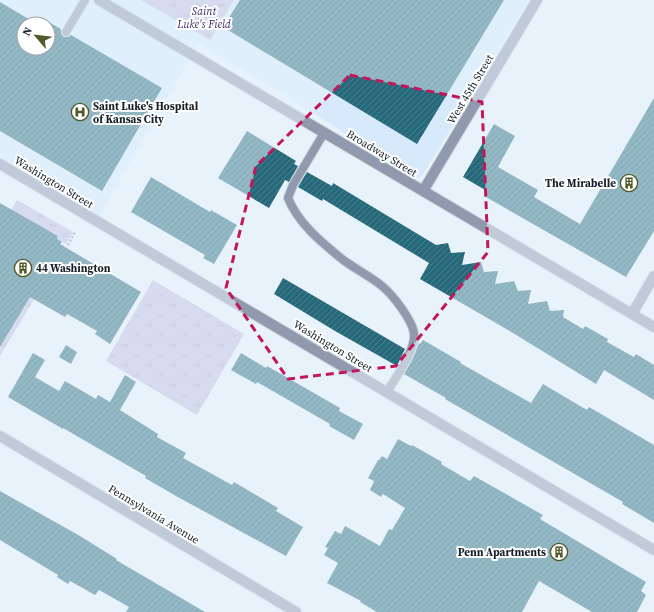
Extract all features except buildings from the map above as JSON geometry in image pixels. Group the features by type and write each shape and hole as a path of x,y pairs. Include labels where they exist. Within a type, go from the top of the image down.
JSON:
{"street":[{"name":"Broadway Street","path":"99,0 654,327"},
{"name":"West 45th Street","path":"423,191 538,0"},
{"name":"Washington Street","path":"0,164 654,550"},
{"path":"632,314 654,276"},
{"name":"Pennsylvania Avenue","path":"0,436 296,612"}],"lane":[{"path":"66,32 85,0"},
{"path":"324,133 293,185 288,198 293,211 316,237 343,260 383,287 407,315 414,335 412,349 387,392"}],"path":[{"path":"68,245 75,232"}],"highlighted area":[{"path":"350,75 482,102 488,252 396,366 288,379 226,288 256,166"}],"shaded area":[{"name":"Saint Luke's Hospital of Kansas City","path":"0,0 529,0 420,179 199,43 99,216 0,156"}],"green space":[{"name":"Saint Luke's Field","path":"141,0 234,0 210,40"},
{"path":"17,200 73,232 66,244 57,239 58,236 46,229 44,233 11,210"},
{"path":"153,280 244,334 197,415 106,361"},
{"path":"32,293 36,296 0,356 0,347"}],"place":[{"name":"Saint Luke's Hospital of Kansas City","path":"80,112"},
{"name":"The Mirabelle","path":"629,183"},
{"name":"44 Washington","path":"23,268"},
{"name":"Penn Apartments","path":"559,552"}]}
